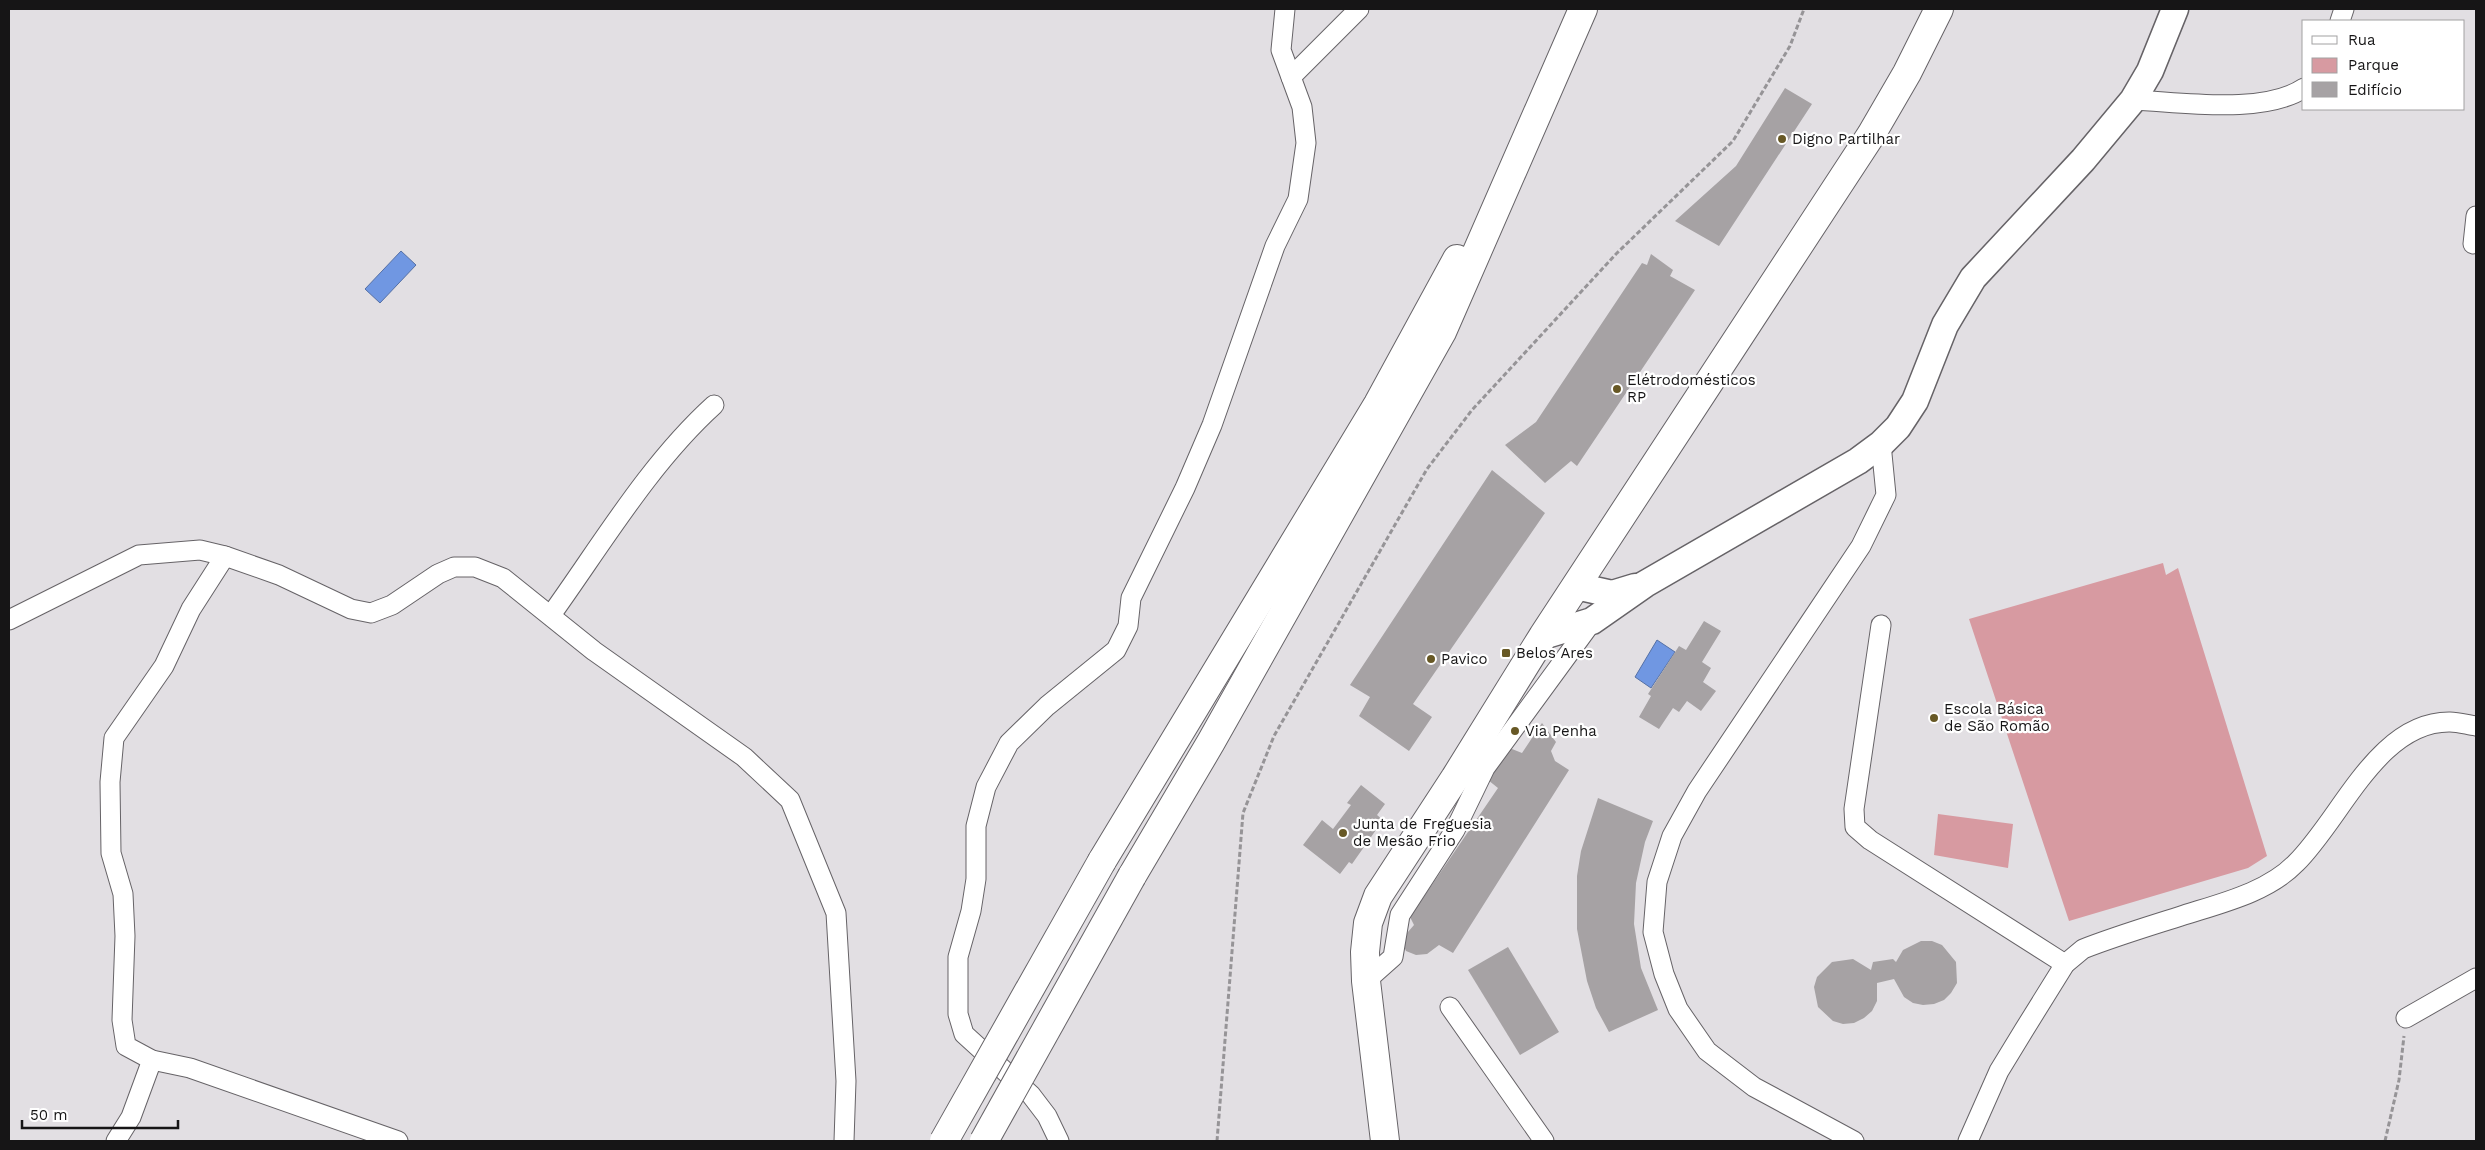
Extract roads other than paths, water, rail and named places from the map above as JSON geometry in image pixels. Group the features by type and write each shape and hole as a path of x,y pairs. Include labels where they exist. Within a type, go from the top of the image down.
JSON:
{"main road":[{"path":"944,1141 1102,861 1378,404 1465,245 1556,46 1568,9"},
{"path":"984,1141 1132,876 1211,742 1442,332 1583,9"},
{"path":"1385,1141 1366,981 1365,952 1368,923 1378,896 1455,778 1543,636 1871,135 1907,73 1939,9"}],"street":[{"path":"1060,1141 1047,1116 1031,1094 964,1034 958,1014 958,957 971,911 976,879 976,826 986,787 1009,744 1047,706 1116,650 1128,626 1131,598 1193,470 1212,425 1275,246 1298,199 1306,144 1302,107 1281,50 1286,9"},
{"path":"1291,77 1359,9"},
{"path":"1543,636 1592,621 1645,584 1858,461 1881,444 1898,426 1915,401 1946,325 1973,278 2083,160 2133,100 2150,70 2175,9"},
{"path":"2133,100 2244,105 2290,97 2302,89"},
{"path":"2473,244 2476,216"},
{"path":"551,616 630,503 689,427 714,405"},
{"path":"1854,1141 1754,1087 1707,1051 1678,1009 1664,974 1654,932 1657,882 1672,836 1697,791 1861,546 1886,495 1881,444"},
{"path":"9,620 139,555 200,550 225,556 279,575 351,609 370,613 392,605 438,574 454,567 475,567 503,578 594,652 744,757 790,800 836,913 846,1081 844,1141"},
{"path":"225,556 191,610 164,666 114,738 110,782 111,853 123,894 125,936 122,1020 126,1046 152,1060 190,1068 398,1141"},
{"path":"1594,558 1612,594"},
{"path":"1576,586 1612,594 1645,584"},
{"path":"1366,981 1392,957 1400,915 1455,830 1485,768 1612,594"},
{"path":"1881,625 1854,809 1855,827 1870,840 2065,964"},
{"path":"1968,1141 1999,1071 2065,964 2083,948 2222,903 2268,884 2295,864 2316,840 2377,758 2402,736 2422,727 2449,722 2476,726"},
{"path":"2406,1018 2476,978"},
{"path":"1450,1007 1544,1141"},
{"path":"116,1141 130,1117 152,1060"}],"water":[{"path":"401,251 416,265 380,303 365,289"},
{"path":"1657,640 1675,652 1651,688 1635,677"}],"place":[{"name":"Digno Partilhar","path":"1782,139"},
{"name":"Elétrodomésticos RP","path":"1617,389"},
{"name":"Belos Ares","path":"1506,653"},
{"name":"Pavico","path":"1431,659"},
{"name":"Escola Básica de São Romão","path":"1934,718"},
{"name":"Via Penha","path":"1515,731"},
{"name":"Junta de Freguesia de Mesão Frio","path":"1343,833"}]}
